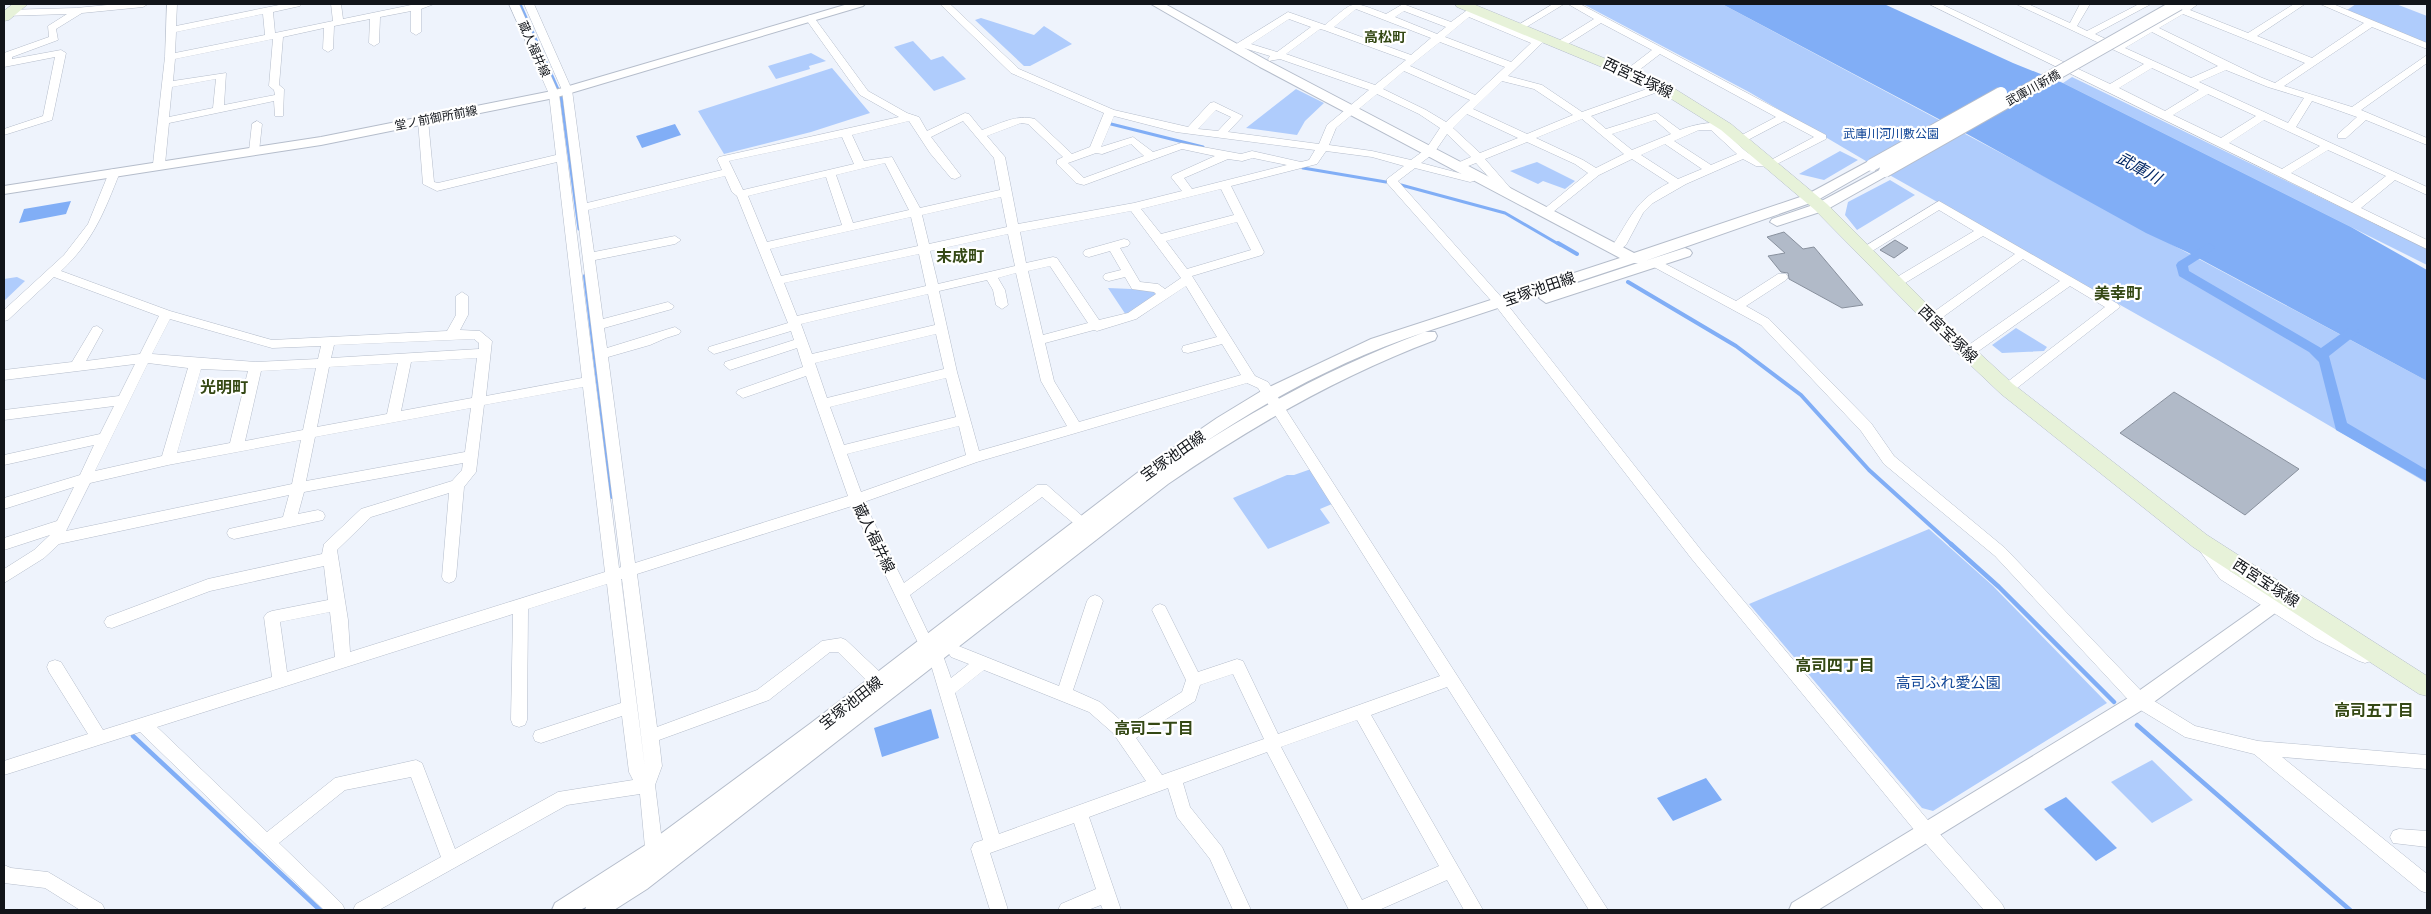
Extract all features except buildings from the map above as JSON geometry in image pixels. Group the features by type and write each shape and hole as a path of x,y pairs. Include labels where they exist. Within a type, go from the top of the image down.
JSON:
{"main road":[{"path":"6,14 21,4"},
{"name":"西宮宝塚線","path":"1468,8 1562,44 1662,87 1720,127 1743,147 1771,164 1816,202 1932,319 2007,389 2200,541 2427,686"}],"street":[{"path":"6,14 143,4"},
{"path":"159,164 170,57 172,4"},
{"path":"171,30 297,4"},
{"path":"328,49 336,4"},
{"path":"170,57 429,4"},
{"name":"蔵人福井線","path":"514,4 561,92"},
{"path":"529,4 561,92 583,214 651,736 654,766 648,785 657,870"},
{"name":"堂ノ前御所前線","path":"4,190 159,164 321,141 561,92 859,4"},
{"path":"945,4 1015,71 1110,112 1176,129 1222,133 1372,154 1412,166 1470,179"},
{"path":"1157,4 1239,46 1264,64 1617,248 1632,258 1656,262 1765,322 1799,355 1866,427 1889,460 2000,552 2140,701 2191,732 2258,748 2427,762"},
{"path":"1520,27 1559,4"},
{"path":"1573,4 1822,137 1771,164"},
{"path":"1934,4 2111,88 2426,243"},
{"path":"2021,4 2289,129 2426,190"},
{"path":"2072,27 2085,4"},
{"path":"2088,34 2146,4"},
{"name":"武庫川新橋","path":"1878,168 2160,4"},
{"path":"2166,4 2181,7 2312,62"},
{"path":"2118,48 2152,28 2181,7 2193,4"},
{"path":"2249,36 2300,4"},
{"path":"2325,4 2427,46"},
{"path":"2342,10 2352,4"},
{"path":"1264,64 1356,5 1512,66"},
{"path":"416,6 416,32"},
{"path":"1387,18 1403,6 1453,26"},
{"name":"武庫川新橋","path":"1878,168 2181,7"},
{"path":"777,281 1013,229 1134,207 1313,162 1331,127 1453,26 1468,8 1538,42 1446,128 1430,151 1392,181 1503,307 1696,554 1926,831 1996,910"},
{"path":"4,132 48,118 61,54 5,64 7,55 54,38 51,28 80,9"},
{"path":"268,10 274,36 274,86 279,89 279,114"},
{"path":"374,43 375,15"},
{"path":"1239,46 1288,15 1413,60"},
{"path":"810,18 864,93 915,119 934,151 955,176"},
{"path":"1562,44 1601,19"},
{"path":"2278,86 2371,23"},
{"path":"2152,28 2226,66 2353,111 2426,140"},
{"path":"1239,46 1313,66 1418,108 1446,128 1478,158 1508,192"},
{"path":"1630,72 1660,49"},
{"path":"2353,111 2427,58"},
{"path":"2111,88 2152,64"},
{"path":"2191,82 2226,66"},
{"path":"1403,68 1476,99"},
{"path":"167,86 222,75 218,109"},
{"path":"1500,77 1538,87 1582,115 1632,154 1679,184"},
{"path":"1459,166 1582,115 1662,87"},
{"path":"2166,116 2207,90"},
{"path":"561,92 562,157 612,576 637,772 648,785"},
{"path":"2289,129 2310,96"},
{"path":"164,120 280,97"},
{"path":"1191,130 1214,105 1238,116 1222,133"},
{"path":"1465,109 1579,162 1595,173"},
{"path":"1110,112 1098,150 1100,160 1110,172"},
{"path":"925,136 965,116 982,134 999,157 1021,268 1040,340 1048,382 1075,428"},
{"path":"1605,133 1657,116 1679,135"},
{"path":"2221,143 2263,116"},
{"path":"2342,136 2364,116"},
{"path":"570,224 583,214 658,191 726,165 845,132 910,117"},
{"path":"1617,248 1625,239 1633,217 1648,200 1711,170 1784,117"},
{"path":"423,120 429,184 437,187 562,157"},
{"path":"982,134 1020,120 1031,121 1070,158"},
{"path":"254,151 257,124"},
{"path":"1548,212 1595,173 1632,154 1697,127 1720,127"},
{"path":"845,132 860,166"},
{"path":"1152,157 1133,140 1061,162 1080,181 1084,182 1110,172 1152,157 1181,146 1242,158 1252,154 1300,165"},
{"path":"1666,140 1711,170"},
{"path":"2283,173 2327,146"},
{"path":"1189,193 1177,177 1227,155"},
{"path":"742,194 888,159 916,212 923,249 974,458"},
{"name":"蔵人福井線","path":"726,165 738,192 742,194 794,323 856,499 901,593 931,649 947,690 994,844"},
{"path":"595,910 657,870 931,649 1273,400 1375,357 1503,307 1656,262 1816,202 1878,168"},
{"path":"4,317 68,258 93,225 114,172"},
{"path":"830,173 849,228"},
{"path":"2352,208 2393,176"},
{"path":"1040,340 1097,327 1132,316 1163,296 1186,276 1258,252 1224,184"},
{"path":"764,247 1006,192"},
{"name":"宝塚池田線","path":"1503,307 1632,258 1816,202"},
{"path":"1865,250 1939,205 2114,307 2007,389"},
{"path":"1134,207 1186,276 1250,379"},
{"path":"1158,239 1240,217"},
{"path":"1896,283 1982,231"},
{"path":"589,256 675,240"},
{"path":"1089,253 1119,245 1128,272 1136,286 1158,288 1163,296"},
{"path":"1932,319 2023,254"},
{"path":"714,350 794,323 933,287 1053,261 1097,327"},
{"path":"52,272 166,314 272,344 452,334 476,334 486,341 469,472 457,485 366,513 329,548 336,605 340,620 343,660"},
{"path":"1110,277 1128,272"},
{"path":"990,274 999,290 1002,305"},
{"path":"1738,306 1782,278"},
{"path":"1968,352 2069,281"},
{"path":"452,334 462,315 462,296"},
{"path":"598,325 668,306"},
{"path":"4,577 39,554 59,532 166,314"},
{"path":"743,393 809,365 942,328"},
{"path":"76,366 97,330"},
{"path":"602,354 646,342 662,334 675,331"},
{"path":"1188,349 1225,339"},
{"path":"289,522 298,488 328,342"},
{"path":"730,364 801,342"},
{"path":"4,375 144,358 196,364 256,367 484,353"},
{"path":"393,418 404,359"},
{"path":"168,460 196,364"},
{"path":"236,448 256,367"},
{"path":"822,404 952,372"},
{"path":"4,768 856,499 974,458 1240,379 1250,379 1260,382 1273,400 1450,680 1599,910"},
{"path":"4,503 85,478 168,460 589,381"},
{"path":"4,415 125,400"},
{"name":"宝塚池田線","path":"562,910 654,851 878,681 931,649 1083,523 1184,448 1273,400"},
{"path":"839,451 964,420"},
{"path":"4,460 105,438"},
{"path":"4,544 59,532 472,456"},
{"path":"449,577 457,485"},
{"path":"901,593 1042,489 1083,523"},
{"path":"234,532 318,516"},
{"path":"2200,541 2225,575 2272,606 2320,634 2427,686"},
{"path":"112,622 208,585 329,559"},
{"path":"1064,694 1095,601"},
{"path":"519,720 521,604"},
{"path":"280,681 272,617 336,605"},
{"path":"1799,910 2140,701 2272,606"},
{"path":"1124,737 1189,696 1194,680 1160,610"},
{"path":"651,736 763,695 827,646 841,644 878,681"},
{"path":"956,652 1039,687 1083,700 1101,712 1116,726 1143,765 1167,782 1183,811 1216,853 1242,910"},
{"path":"947,690 982,662"},
{"path":"1194,680 1237,666 1272,744 1358,910 1451,869"},
{"path":"55,667 99,738"},
{"path":"999,910 980,849 1450,680"},
{"path":"541,736 629,707"},
{"path":"1362,712 1474,910"},
{"path":"144,725 336,910"},
{"path":"2258,748 2427,885"},
{"path":"266,843 341,783 416,768 451,860"},
{"path":"362,910 564,798 648,785"},
{"path":"1067,910 1109,902 1079,813"},
{"path":"2399,837 2427,839"},
{"path":"4,873 8,876 48,880 96,910"}],"green space":[{"name":"武庫川河川敷公園","path":"1583,4 1722,4 2427,381 2427,483 2216,359 1893,177 1749,92"},
{"path":"2356,4 2396,4 2427,16 2427,44 2347,10"},
{"path":"981,18 1034,35 1044,26 1072,44 1030,66 1024,66 975,20"},
{"path":"913,41 931,60 943,56 966,79 934,91 894,47"},
{"path":"811,53 826,61 809,66 810,69 776,79 768,66"},
{"path":"832,68 870,113 811,132 724,154 698,111"},
{"path":"2072,77 2427,249 2427,265 2063,83"},
{"path":"1296,89 1324,103 1305,121 1297,135 1246,128"},
{"path":"1840,151 1858,160 1824,180 1799,174"},
{"path":"1537,162 1575,181 1565,189 1543,181 1538,184 1510,171"},
{"path":"1890,180 1915,195 1857,230 1845,215 1848,202"},
{"path":"17,277 25,281 4,301 4,279"},
{"path":"1108,288 1155,290 1158,295 1126,315"},
{"path":"2016,328 2047,347 2044,351 2002,353 1992,345"},
{"path":"1311,469 1332,504 1320,509 1330,523 1268,549 1233,498 1287,475 1294,475"},
{"name":"高司ふれ愛公園","path":"1929,529 1993,586 2107,703 1933,811 1922,808 1749,604"},
{"path":"2152,760 2193,800 2152,823 2111,782"}],"water":[{"name":"武庫川","path":"1722,4 1884,4 2013,63 2063,83 2351,227 2427,270 2427,381 2187,252 2146,233 1967,134"},
{"path":"675,124 681,135 642,148 636,136"},
{"path":"71,201 66,214 19,223 24,209"},
{"path":"931,709 939,738 882,757 874,728"},
{"path":"1706,778 1722,800 1673,821 1657,798"},
{"path":"2066,797 2117,848 2096,861 2044,809"}],"waterway":[{"path":"520,4 561,96 579,229"},
{"path":"1111,124 1203,147"},
{"path":"1303,168 1386,182"},
{"path":"1401,185 1505,213 1560,245"},
{"path":"1558,243 1577,254"},
{"path":"2209,247 2182,265 2183,273 2314,349 2321,356"},
{"path":"585,276 612,497"},
{"path":"1628,282 1736,346 1801,395 1869,470 1952,545"},
{"path":"2321,356 2353,331"},
{"path":"2321,356 2325,360 2341,426 2427,477"},
{"path":"1951,544 1999,587 2114,702"},
{"path":"2137,725 2350,910"},
{"path":"133,736 320,910"}],"district":[{"name":"高松町","path":"1385,37"},
{"name":"末成町","path":"960,256"},
{"name":"美幸町","path":"2118,293"},
{"name":"光明町","path":"224,387"},
{"name":"高司四丁目","path":"1835,665"},
{"name":"高司五丁目","path":"2374,710"},
{"name":"高司二丁目","path":"1154,728"}]}
